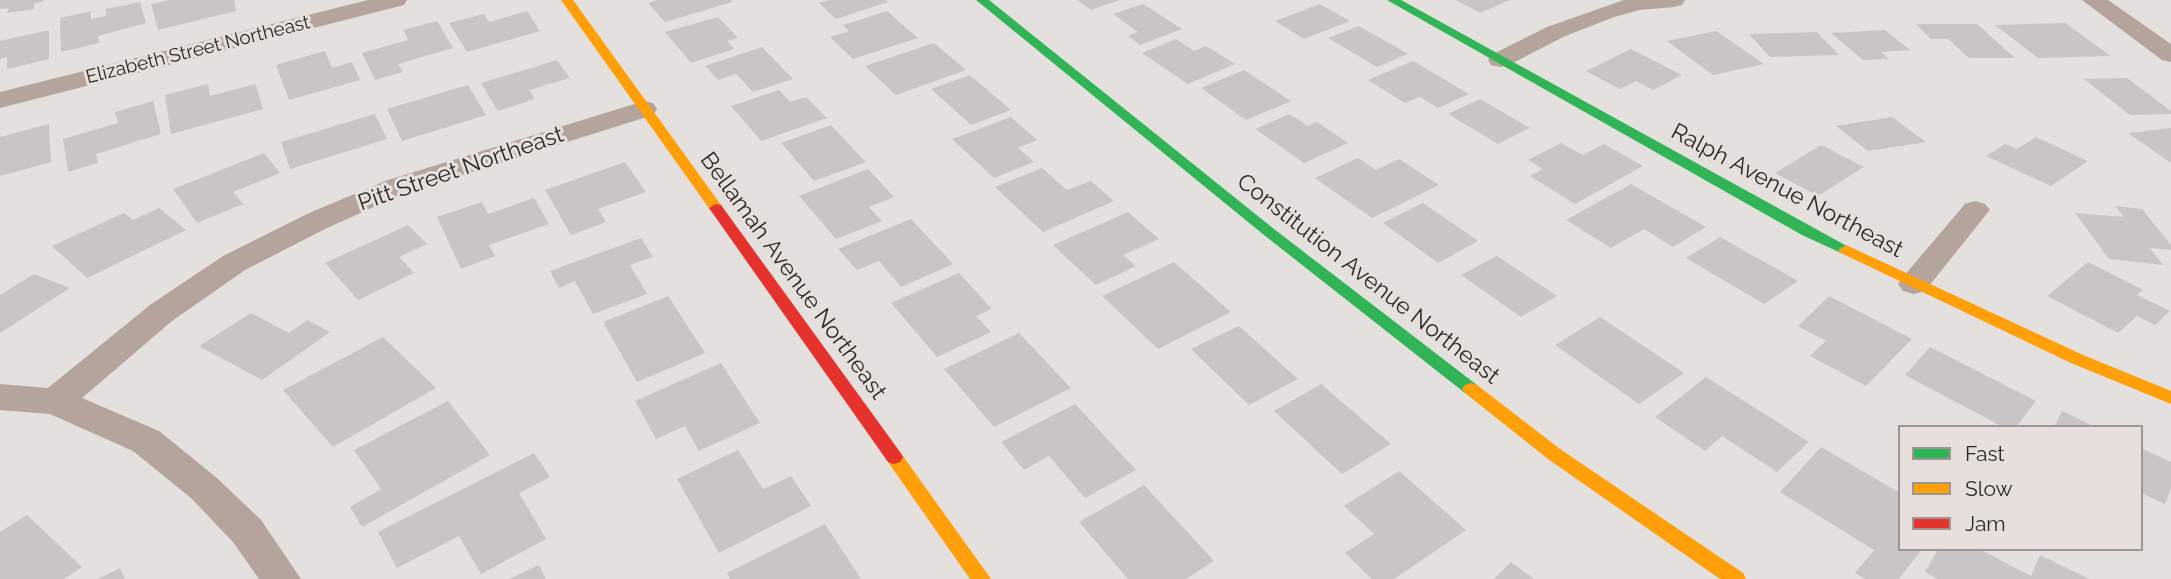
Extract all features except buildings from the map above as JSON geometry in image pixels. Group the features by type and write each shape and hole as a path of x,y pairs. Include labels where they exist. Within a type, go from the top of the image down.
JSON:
{"street":[{"name":"Elizabeth Street Northeast","path":"0,100 396,0"},
{"name":"Bellamah Avenue Northeast","path":"568,0 981,579"},
{"name":"Constitution Avenue Northeast","path":"982,0 1269,232 1555,454 1736,579"},
{"name":"Ralph Avenue Northeast","path":"1393,0 1807,232 1914,284 2171,398"},
{"path":"1500,60 1555,32 1606,12 1639,3 1674,0"},
{"path":"2093,0 2171,55"},
{"name":"Pitt Street Northeast","path":"55,401 161,313 234,264 317,221 395,187 644,109"},
{"path":"1914,284 1975,210"},
{"path":"0,397 55,401 146,441 204,488 247,531 281,579"}],"traffic: fast":[{"path":"982,0 1269,232 1471,389"},
{"path":"1393,0 1807,232 1846,250"}],"traffic: slow":[{"path":"567,0 716,208"},
{"path":"1846,250 2077,359 2171,398"},
{"path":"1471,389 1554,454 1736,579"},
{"path":"894,457 981,579"}],"traffic: jam":[{"path":"716,208 894,457"}]}
